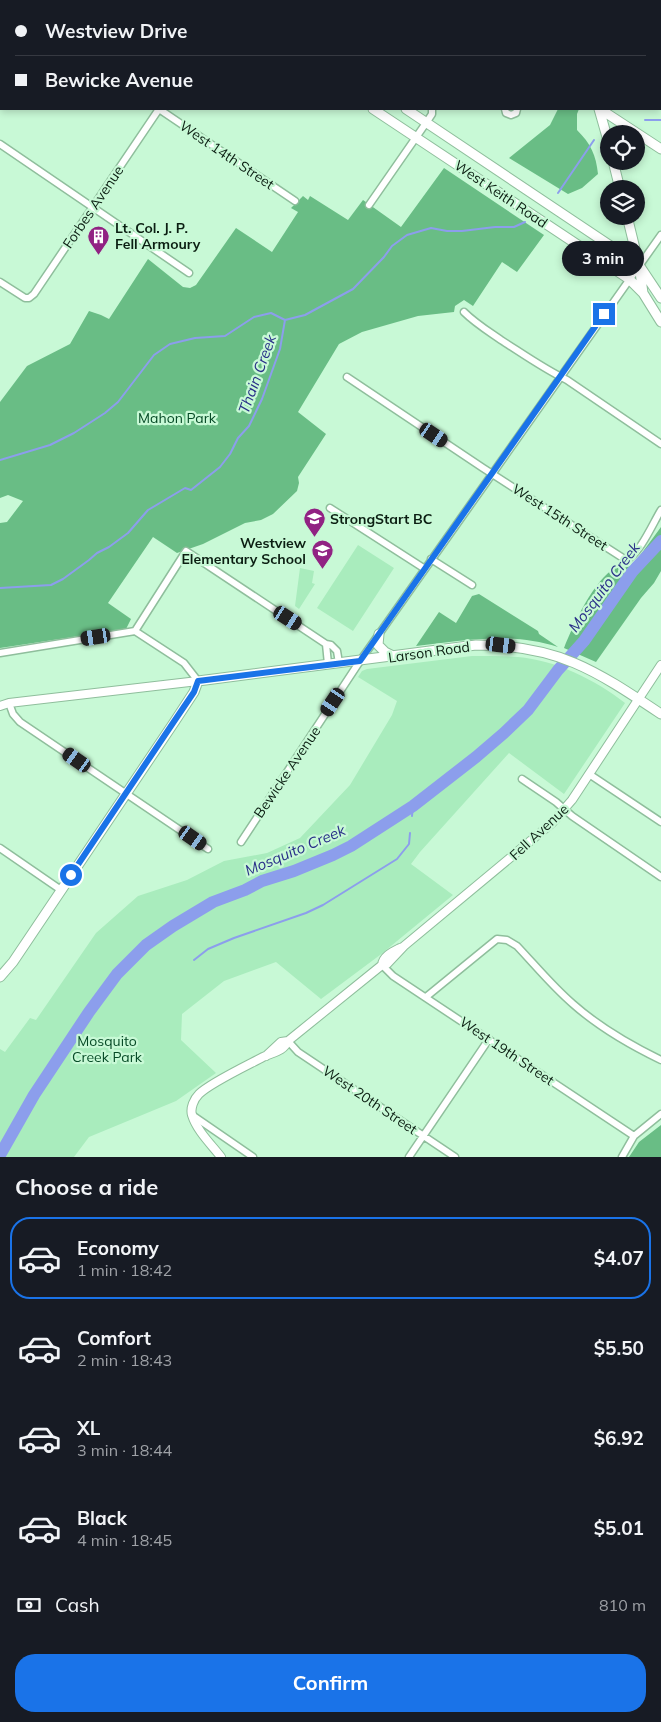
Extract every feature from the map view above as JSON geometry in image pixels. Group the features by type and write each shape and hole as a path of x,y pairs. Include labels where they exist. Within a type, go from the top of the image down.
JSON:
{"main road":[{"name":"West Keith Road","path":"374,110 629,279 643,293"},
{"name":"West Keith Road","path":"407,110 639,265"},
{"path":"600,110 604,125"},
{"path":"602,110 661,148"},
{"path":"629,225 639,265 643,293 651,303 661,322"},
{"path":"639,265 661,298"},
{"path":"379,634 378,645 385,652 393,656"},
{"name":"Larson Road","path":"198,681 476,645 501,645 527,648 560,656 580,664 661,714"},
{"path":"0,977 13,962 194,692 198,681"}],"street":[{"name":"Forbes Avenue","path":"0,282 22,296 29,298 34,294 158,110"},
{"name":"West 14th Street","path":"160,110 295,201"},
{"path":"369,205 432,114 432,110"},
{"path":"505,110 506,113 511,115 516,113 517,110"},
{"path":"0,144 189,272"},
{"name":"Bewicke Avenue","path":"241,842 360,661 661,235"},
{"path":"464,312 471,319 515,349 661,444"},
{"name":"West 15th Street","path":"347,377 623,558 629,559 633,555 661,510"},
{"path":"330,508 425,569"},
{"path":"134,631 186,551 326,644 331,645 337,651 339,663"},
{"path":"432,559 472,586"},
{"path":"0,653 134,631 184,663 198,681"},
{"path":"326,644 328,664"},
{"name":"Fell Avenue","path":"192,1115 193,1102 201,1092 266,1056 277,1053 286,1046 288,1041 382,965 387,964 404,946 545,829 564,810 590,774 661,665"},
{"name":"Larson Road","path":"0,706 9,703 198,681"},
{"path":"9,703 13,714 20,722 208,849"},
{"path":"590,774 661,822"},
{"path":"522,779 661,877"},
{"path":"0,848 61,890"},
{"path":"426,997 498,939 507,940 517,946 572,1004 591,1019 635,1047 661,1060"},
{"name":"West 19th Street","path":"382,965 393,976 634,1136"},
{"path":"410,1157 489,1040"},
{"name":"West 20th Street","path":"288,1041 298,1052 455,1157"},
{"path":"622,1157 634,1136 661,1114"},
{"path":"192,1115 197,1127 221,1157"},
{"path":"192,1115 253,1157"}],"green space":[{"path":"558,110 579,110 577,130 586,140 596,161 598,174 582,188 568,194 509,158 550,125"},
{"name":"Mahon Park","path":"444,168 544,235 517,272 502,262 473,306 464,300 455,306 454,312 418,316 362,332 339,344 298,412 326,434 298,477 297,491 273,514 261,520 245,523 203,544 177,553 153,537 108,603 131,619 126,629 0,648 0,523 7,522 23,501 8,495 0,498 0,402 27,366 70,344 89,311 109,319 148,259 183,287 190,288 196,285 236,228 272,252 298,212 291,208 303,196 308,200 310,196 348,220 363,200 401,227"},
{"path":"661,527 661,571 596,662 564,648 585,603 600,582 616,567 623,570 633,565"},
{"path":"358,545 394,568 353,631 317,608"},
{"path":"300,568 314,571 312,583 315,584 299,609 295,606"},
{"path":"479,594 538,631 539,634 558,647 540,642 505,639 470,640 416,646 439,612 456,623 472,596"},
{"name":"Mosquito Creek Park","path":"472,656 518,657 546,662 588,679 625,703 564,794 509,753 411,864 453,895 380,955 321,999 276,962 224,981 182,1014 181,1040 216,1073 176,1101 89,1137 74,1157 0,1157 0,1049 5,1052 30,1018 36,1020 96,933 138,896 187,880 224,861 267,853 300,838 350,785 392,715 397,701 358,677 362,671"},
{"path":"661,1125 661,1157 629,1157 639,1142"}],"waterway":[{"name":"Thain Creek","path":"645,120 661,120"},
{"name":"Thain Creek","path":"558,193 594,140"},
{"name":"Thain Creek","path":"285,320 305,315 353,289 392,246 407,235 431,228 462,231 514,227 525,222"},
{"path":"0,460 50,445 74,433 105,413 118,402 154,355 170,344 195,338 225,336 254,317 271,313 285,320"},
{"name":"Thain Creek","path":"0,588 51,585 63,579 97,553 128,533 148,510 185,488 191,490 220,467 230,454 238,438 249,426 262,399 280,349 285,320"},
{"name":"Mosquito Creek","path":"0,1155 34,1095 89,1012 117,974 146,945 213,902 245,890 262,881 294,871 351,846 413,806 476,757 528,710 558,670 584,641 632,572 661,541"},
{"name":"Mosquito Creek","path":"412,816 413,806"},
{"path":"194,960 208,949 323,905 397,859 409,844 410,833"}],"place":[{"name":"Lt. Col. J. P. Fell Armoury","path":"99,255"},
{"name":"StrongStart BC","path":"314,538"},
{"name":"Westview Elementary School","path":"322,570"}],"route":[{"path":"71,875 194,692 198,681 360,661 604,314"}]}
